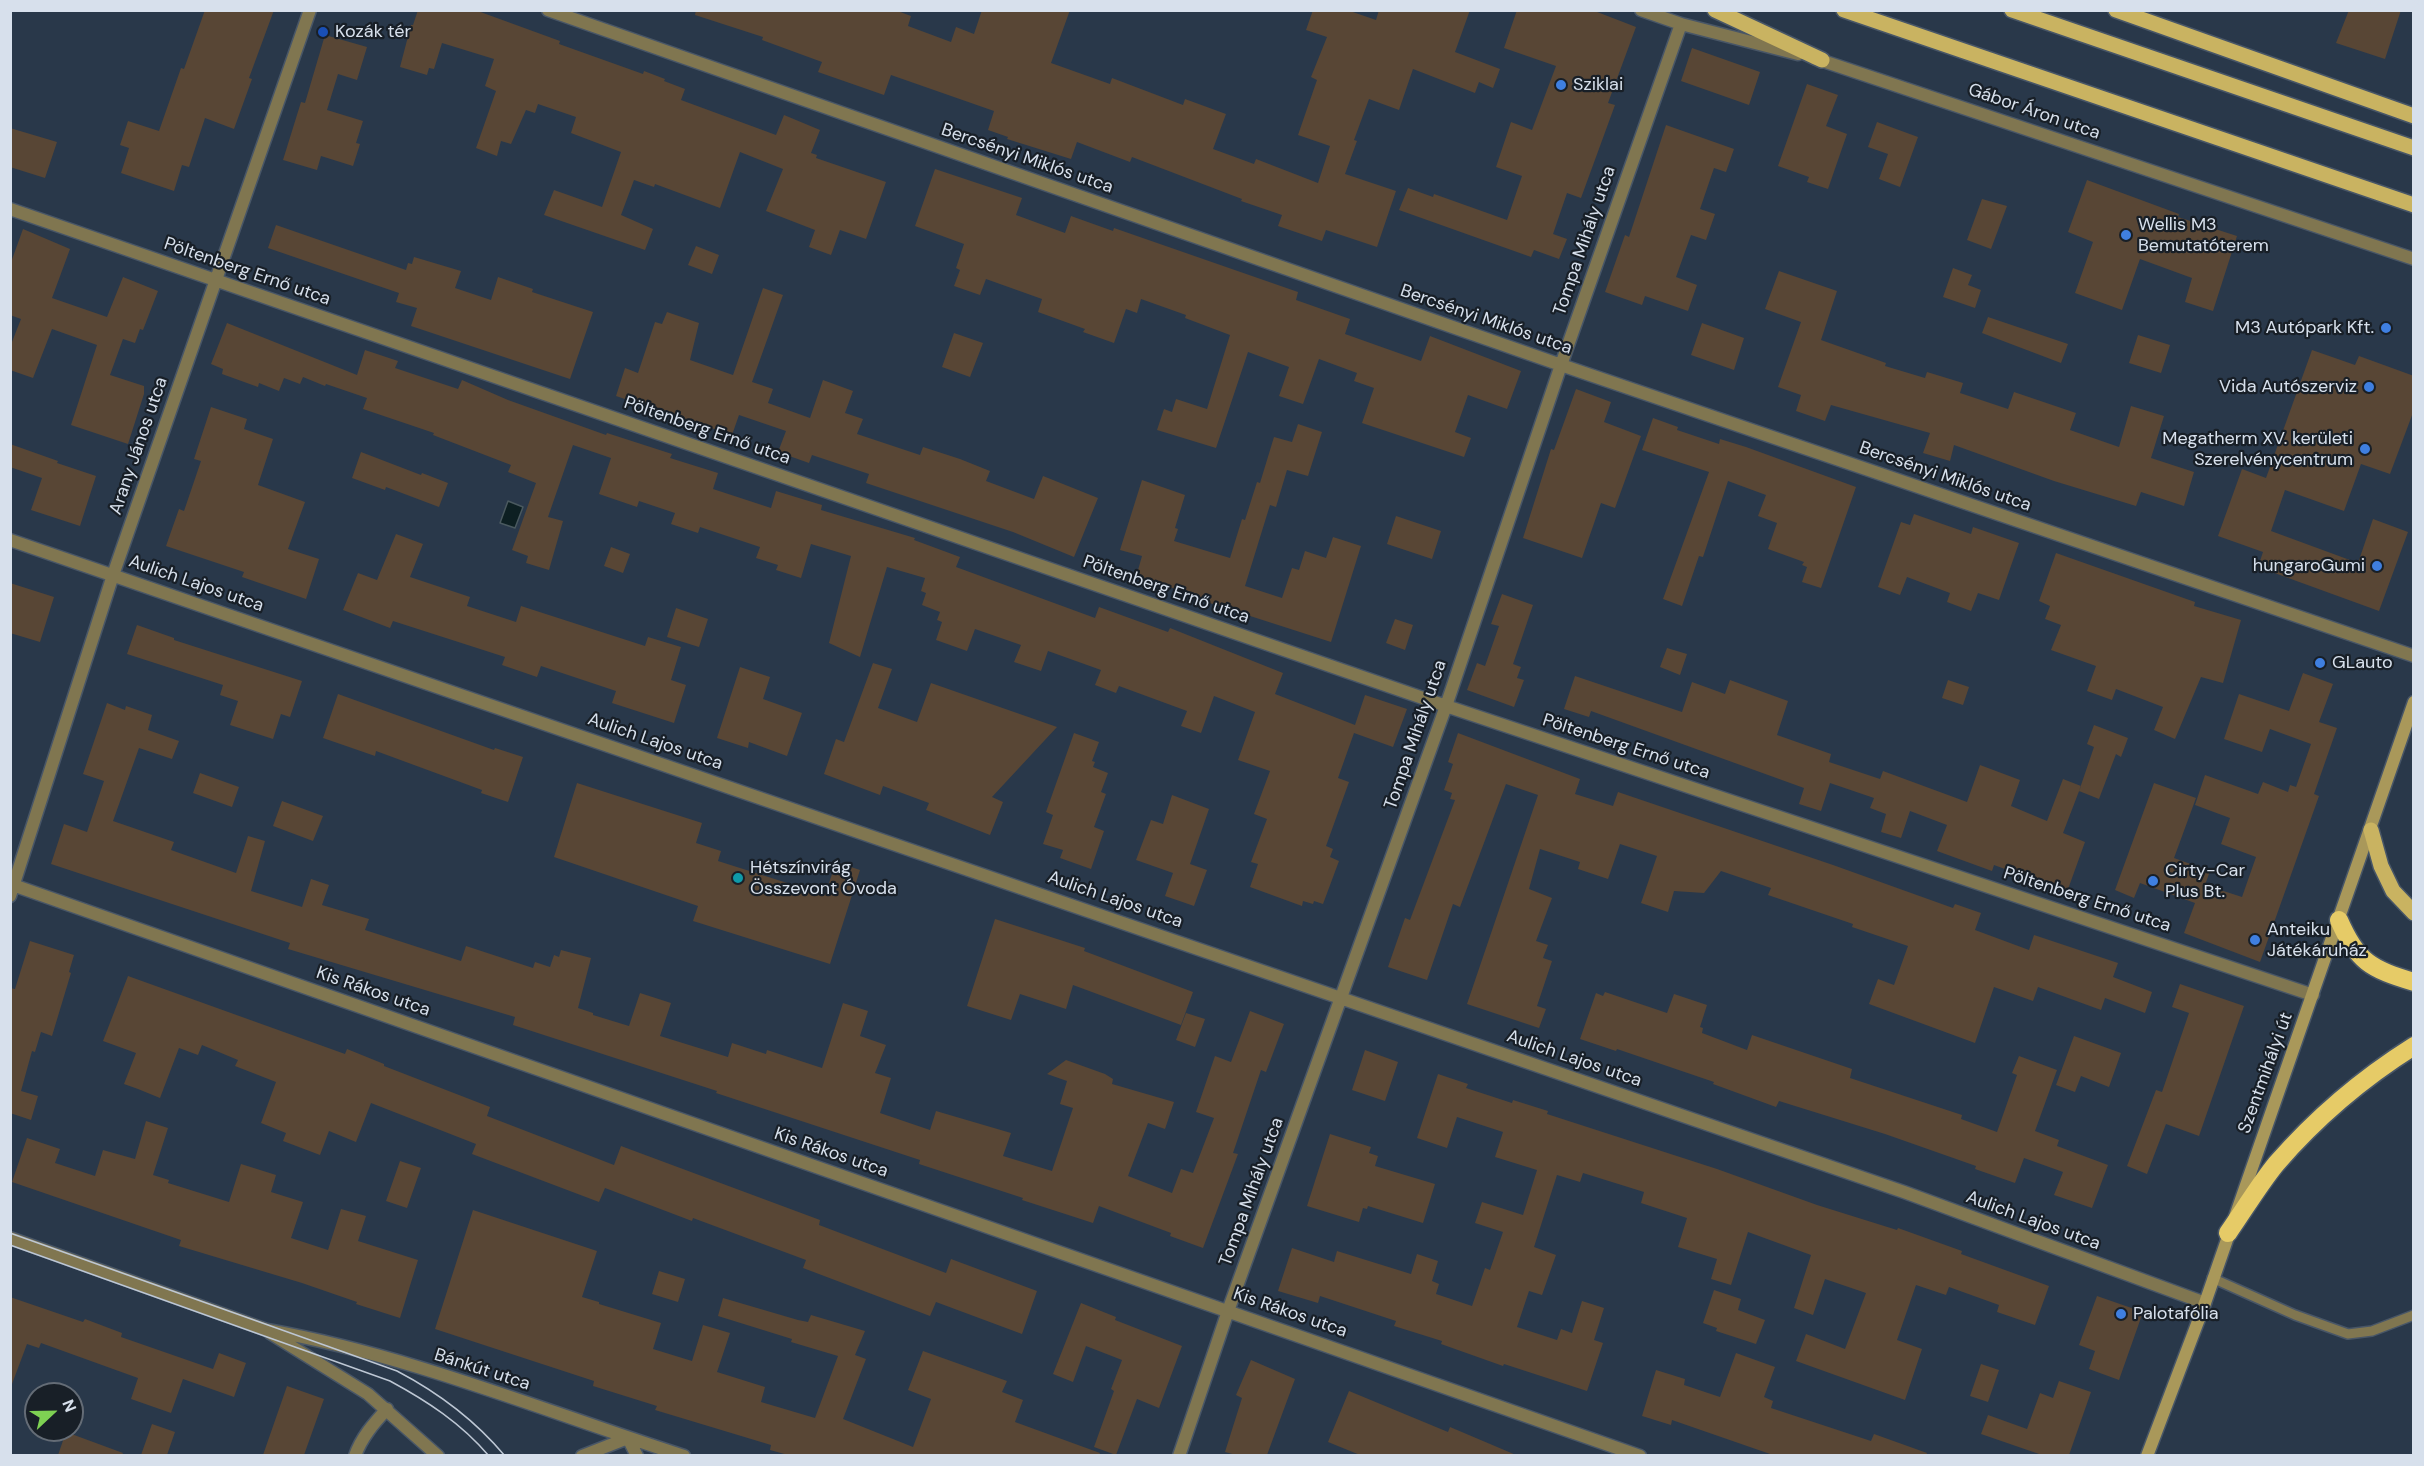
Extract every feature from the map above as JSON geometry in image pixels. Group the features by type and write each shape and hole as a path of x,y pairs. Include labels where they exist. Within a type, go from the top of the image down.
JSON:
{"highway":[{"path":"2339,920 2349,944 2359,956 2383,973 2414,982"},
{"path":"2228,1233 2276,1165 2324,1116 2384,1065 2414,1046"}],"main road":[{"path":"1715,10 1822,60"},
{"path":"1844,10 2414,205"},
{"path":"2012,10 2414,148"},
{"path":"2116,10 2414,116"},
{"name":"Szentmihályi út","path":"2147,1455 2205,1302 2414,702"},
{"path":"2371,830 2381,866 2392,891 2414,913"}],"street":[{"name":"Arany János utca","path":"12,888 113,575 310,10"},
{"name":"Bercsényi Miklós utca","path":"548,10 1561,365 2414,656"},
{"name":"Gábor Áron utca","path":"1641,10 1681,24 1822,60 2414,259"},
{"name":"Tompa Mihály utca","path":"1179,1455 1228,1311 1446,706 1561,365 1681,24"},
{"name":"Pöltenberg Ernő utca","path":"10,209 1446,706 2313,995"},
{"name":"Aulich Lajos utca","path":"10,540 1904,1192 2205,1302"},
{"name":"Kis Rákos utca","path":"12,888 1640,1455"},
{"name":"Bánkút utca","path":"10,1238 267,1330 300,1336 411,1365 684,1455"},
{"name":"Bánkút utca","path":"267,1330 348,1381 387,1409 438,1455"},
{"path":"355,1455 358,1446 375,1420 387,1409"},
{"path":"582,1455 628,1438 637,1455"}],"lane":[{"path":"2212,1278 2295,1315 2348,1334 2372,1331 2414,1315"}],"shaded area":[{"path":"508,501 523,507 515,528 500,523"}],"building":[{"path":"205,10 274,10 249,78 252,79 234,129 205,118 189,167 182,165 174,191 121,173 129,148 120,145 128,121 159,131 181,68 184,69"},
{"path":"418,10 475,10 560,41 559,44 643,74 644,71 665,79 664,81 685,89 681,100 776,135 784,115 820,130 811,153 817,155 816,158 886,182 866,239 840,230 831,255 809,247 815,230 766,211 783,169 740,152 720,208 655,184 654,187 634,180 621,215 653,229 645,250 544,215 554,190 602,207 621,152 571,133 576,117 538,104 535,113 526,110 511,144 501,141 497,156 476,148 496,91 485,86 494,59 442,43 434,69 429,68 427,75 400,67 411,25 413,25"},
{"path":"696,10 895,10 911,16 908,26 951,42 956,27 974,34 982,10 1070,10 1051,63 1110,84 1112,78 1183,105 1185,99 1226,114 1213,149 1254,164 1256,159 1318,183 1330,146 1298,135 1317,80 1311,77 1327,37 1306,30 1313,10 1347,10 1376,20 1379,10 1470,10 1455,52 1500,69 1493,88 1479,82 1475,93 1413,69 1399,110 1369,99 1345,174 1396,191 1377,247 1326,230 1322,241 1278,226 1282,215 1132,157 1130,162 1077,142 1071,159 1007,139 1008,137 988,130 994,111 891,75 884,95 818,72 822,62 762,40 763,37 695,15"},
{"path":"1517,10 1592,10 1636,27 1608,103 1615,105 1581,198 1567,193 1553,234 1567,239 1559,259 1534,250 1531,257 1399,210 1408,188 1433,197 1434,194 1507,220 1522,176 1496,167 1511,122 1532,130 1556,66 1504,48"},
{"path":"2349,10 2401,10 2385,59 2336,43"},
{"path":"325,35 367,47 357,80 338,74 327,110 363,121 356,143 360,144 353,166 321,156 317,170 283,160 301,102 305,103"},
{"path":"1692,48 1760,72 1749,105 1681,81"},
{"path":"1807,84 1838,95 1826,126 1847,134 1828,189 1807,182 1809,177 1778,166"},
{"path":"1877,122 1918,137 1900,187 1879,179 1888,154 1868,147"},
{"path":"1666,125 1734,149 1726,172 1714,168 1700,209 1715,214 1706,240 1691,235 1676,277 1697,285 1688,311 1645,296 1642,305 1605,292 1625,235 1629,237"},
{"path":"10,128 57,142 45,178 10,167"},
{"path":"935,169 1022,198 1016,215 1065,233 1071,216 1113,231 1114,228 1298,292 1296,300 1350,319 1345,334 1421,361 1430,336 1521,371 1507,409 1468,395 1455,432 1471,438 1464,457 1362,423 1374,388 1354,381 1357,373 1319,359 1303,404 1279,396 1289,367 1248,352 1216,448 1157,430 1164,409 1172,412 1176,399 1207,409 1230,335 1185,318 1186,315 1141,299 1137,313 1126,309 1114,343 1083,332 1085,329 1038,312 1042,299 986,279 980,295 954,286 960,270 956,268 964,244 915,226"},
{"path":"2087,180 2179,214 2178,217 2237,236 2213,311 2185,302 2192,278 2140,259 2122,310 2075,293 2093,242 2068,232"},
{"path":"1982,199 2007,206 1991,249 1967,240"},
{"path":"276,225 406,270 408,263 412,264 414,257 461,271 455,288 491,300 498,277 533,289 532,292 593,312 570,379 411,326 417,308 396,302 399,293 268,248"},
{"path":"23,229 70,249 52,298 107,317 123,277 158,291 143,330 140,329 135,343 123,339 110,375 144,386 144,394 128,444 71,425 97,345 52,329 33,378 10,370 10,347 21,319 10,315 10,265"},
{"path":"696,246 719,255 712,274 688,265"},
{"path":"1953,268 1972,275 1968,285 1981,290 1975,308 1943,297"},
{"path":"1779,271 1837,291 1821,340 1886,363 1885,366 1925,378 1927,372 1963,383 1960,393 2008,409 2014,392 2076,413 2070,430 2119,447 2131,406 2164,416 2151,458 2194,472 2184,506 2141,492 2136,506 2054,481 1954,445 1950,461 1923,453 1930,433 1831,405 1825,421 1796,411 1801,395 1778,387 1801,322 1765,309"},
{"path":"763,288 783,295 752,382 773,389 768,403 810,418 823,380 853,391 845,413 863,419 857,434 920,455 923,447 960,459 990,471 986,481 1034,499 1043,476 1098,498 1074,557 1013,532 866,483 869,474 812,455 809,463 778,452 786,431 739,415 732,435 616,396 625,368 638,373 655,322 662,324 667,312 699,323 690,360 733,375"},
{"path":"1988,317 2068,344 2061,363 1982,333"},
{"path":"227,323 357,375 365,350 398,361 395,368 458,389 462,380 508,400 606,435 607,433 672,454 670,458 718,473 713,489 771,508 776,491 822,505 821,510 915,538 914,540 960,557 956,567 1095,618 1099,607 1168,632 1170,628 1283,673 1275,694 1355,725 1365,695 1407,709 1393,747 1354,733 1338,778 1349,782 1326,846 1333,849 1330,857 1339,861 1323,904 1303,901 1302,906 1250,887 1258,864 1251,862 1267,819 1254,814 1270,771 1238,760 1255,712 1214,696 1201,733 1181,726 1187,711 1119,686 1116,693 1095,685 1101,670 1048,651 1041,671 1014,662 1021,645 975,629 967,651 936,640 942,622 937,620 940,612 922,605 926,593 921,591 925,578 887,567 860,657 829,643 851,556 811,544 801,578 776,570 778,565 756,558 760,547 700,527 698,533 671,524 675,513 639,501 637,507 599,494 611,458 573,445 548,517 563,521 549,570 526,563 528,556 512,550 536,483 508,472 511,465 433,435 434,433 363,409 367,398 303,377 300,384 284,378 279,391 259,383 258,387 222,374 223,369 211,364"},
{"path":"1702,323 1744,338 1734,370 1691,355"},
{"path":"954,333 983,343 970,377 942,367"},
{"path":"2138,335 2170,345 2161,373 2129,363"},
{"path":"2312,350 2355,365 2359,356 2414,376 2414,410 2390,474 2361,464 2344,511 2285,490 2271,531 2358,563 2373,519 2408,532 2379,611 2258,567 2263,552 2218,536 2242,469 2266,478"},
{"path":"1576,389 1611,402 1604,422 1641,436 1615,508 1601,503 1582,558 1523,538 1551,449 1554,450"},
{"path":"211,407 247,419 244,429 273,439 258,485 305,502 288,549 319,559 306,599 242,577 244,572 166,546 179,509 184,511 201,461 194,459"},
{"path":"1653,418 1678,427 1677,430 1719,444 1720,439 1746,447 1856,487 1821,588 1802,582 1807,567 1802,565 1804,562 1768,549 1777,523 1758,516 1766,495 1728,481 1703,557 1699,556 1682,606 1663,599 1709,472 1642,450"},
{"path":"1298,424 1322,432 1308,476 1287,470 1276,507 1270,505 1245,586 1282,598 1292,568 1299,570 1305,551 1326,558 1333,537 1361,546 1331,642 1136,577 1142,556 1120,550 1142,480 1185,495 1175,528 1178,529 1174,541 1230,558 1242,519 1245,520 1257,482 1260,483 1274,437 1292,442"},
{"path":"10,444 96,476 80,526 31,510 42,478 10,467"},
{"path":"361,452 448,483 439,507 386,487 385,490 352,478"},
{"path":"1914,514 1971,534 1973,527 2019,543 1999,600 1978,593 1971,611 1947,602 1950,593 1907,577 1900,595 1878,587 1901,522 1910,525"},
{"path":"1396,516 1441,531 1432,559 1387,544"},
{"path":"396,534 423,544 410,577 470,597 467,606 516,622 521,606 645,646 648,637 681,647 671,680 686,685 674,723 612,703 616,691 541,666 537,677 502,665 505,657 393,621 390,628 343,610 358,573 377,580"},
{"path":"611,547 630,554 623,573 604,566"},
{"path":"2056,553 2195,602 2194,606 2241,620 2223,683 2201,677 2175,739 2154,730 2163,707 2116,689 2112,700 2087,691 2096,666 2051,650 2061,625 2045,619 2050,606 2039,601"},
{"path":"10,583 54,597 40,642 10,633"},
{"path":"1502,594 1533,605 1513,664 1521,667 1517,678 1524,680 1514,707 1467,690 1477,663 1485,666 1499,626 1491,624"},
{"path":"676,608 708,619 699,647 667,637"},
{"path":"1395,619 1413,625 1405,650 1386,643"},
{"path":"137,625 174,638 174,640 302,681 290,717 281,714 273,739 230,725 238,701 220,695 223,685 127,654"},
{"path":"1667,648 1687,654 1680,675 1660,667"},
{"path":"873,663 892,669 878,708 917,722 931,683 1057,727 992,797 1003,802 990,835 926,810 929,803 883,786 880,795 824,774 836,739 844,742"},
{"path":"740,667 770,677 763,699 802,713 787,756 749,742 748,748 717,738"},
{"path":"2303,673 2333,684 2319,722 2337,728 2314,794 2319,796 2260,962 2184,933 2195,903 2140,883 2134,898 2115,890 2154,783 2196,798 2174,858 2210,871 2205,885 2242,897 2256,857 2221,844 2230,818 2195,805 2205,775 2258,794 2263,782 2288,792 2290,785 2296,787 2311,744 2270,729 2262,752 2224,739 2239,694 2289,711"},
{"path":"1575,676 1682,712 1692,682 1725,694 1730,680 1788,701 1777,735 1831,754 1829,762 1880,779 1883,771 1967,802 1980,765 2020,780 2011,806 2047,821 2063,779 2081,786 2063,833 2085,842 2067,892 1994,865 1992,871 1937,851 1947,825 1910,811 1901,838 1881,832 1886,814 1870,808 1874,798 1830,783 1821,811 1799,804 1804,788 1591,711 1589,717 1564,709"},
{"path":"1948,680 1969,687 1963,705 1942,698"},
{"path":"338,694 494,750 495,748 523,757 508,802 481,793 482,790 376,751 375,756 323,738"},
{"path":"107,703 125,710 126,706 152,715 148,730 179,741 172,759 139,748 113,821 174,842 171,850 236,873 248,836 265,841 251,891 302,907 311,879 329,885 322,905 369,919 365,930 461,961 466,946 533,968 535,962 550,967 554,955 559,957 561,950 591,958 578,1008 629,1026 640,993 671,1003 660,1036 728,1057 732,1043 766,1054 767,1050 822,1068 843,1003 868,1011 860,1036 886,1045 875,1073 891,1078 880,1113 930,1130 936,1111 1011,1133 1003,1156 1052,1171 1073,1108 1060,1104 1067,1081 1047,1074 1066,1060 1105,1074 1113,1079 1112,1084 1174,1102 1165,1129 1148,1123 1128,1176 1172,1193 1181,1169 1193,1173 1214,1118 1196,1112 1215,1056 1231,1062 1250,1011 1284,1024 1266,1072 1261,1070 1233,1153 1238,1154 1203,1248 1170,1236 1171,1233 1099,1206 1093,1223 1022,1200 1023,1198 919,1164 920,1160 513,1025 515,1017 288,949 290,943 51,864 64,824 87,832 104,781 83,774"},
{"path":"2094,725 2128,738 2121,757 2116,754 2099,799 2079,791 2094,747 2087,744"},
{"path":"1074,733 1099,742 1092,761 1095,762 1093,767 1108,773 1101,792 1106,794 1094,827 1104,831 1091,869 1060,858 1063,850 1043,844 1053,815 1046,812"},
{"path":"1458,733 1580,779 1575,794 1613,806 1618,792 1953,908 1955,904 1981,913 1975,930 2029,950 2034,935 2118,963 2113,977 2152,992 2145,1013 2105,998 2101,1010 2038,987 2033,1001 1994,987 1975,1043 1869,1004 1878,979 1894,985 1908,946 1852,927 1853,924 1768,895 1771,888 1721,871 1704,893 1674,891 1668,912 1641,903 1657,856 1620,844 1608,879 1578,869 1580,862 1540,849 1529,889 1552,898 1536,941 1548,945 1543,958 1552,961 1537,1006 1546,1009 1539,1028 1467,1004 1538,795 1506,784 1460,907 1453,904 1427,980 1388,967 1405,918 1410,920 1455,800 1450,799 1452,793 1444,790 1453,764 1448,762"},
{"path":"200,773 239,787 232,807 193,793"},
{"name":"Hétszínvirág Összevont Óvoda","path":"577,783 702,823 696,843 721,851 718,861 825,895 836,862 860,870 830,964 693,921 698,906 554,857"},
{"path":"1172,795 1209,809 1190,864 1207,870 1194,906 1165,896 1173,873 1136,860 1151,820 1163,824"},
{"path":"282,801 323,816 313,841 273,826"},
{"path":"995,919 1085,948 1084,951 1193,992 1181,1025 1073,985 1066,1009 1020,994 1011,1020 967,1006"},
{"path":"30,941 74,955 69,972 71,973 52,1036 41,1032 35,1052 32,1051 21,1091 38,1096 31,1120 10,1113 10,988 15,989"},
{"path":"128,976 345,1054 347,1049 384,1064 384,1066 490,1107 487,1116 614,1165 621,1146 820,1220 819,1225 946,1273 951,1259 1037,1291 1022,1334 936,1302 930,1316 803,1268 806,1260 605,1188 599,1202 472,1154 476,1144 371,1103 356,1142 329,1131 320,1155 283,1141 286,1133 261,1123 276,1082 235,1066 238,1060 202,1045 198,1055 179,1048 160,1098 124,1084 136,1053 103,1041"},
{"path":"2180,984 2244,1006 2199,1136 2166,1124 2147,1174 2127,1166 2156,1090 2162,1092 2189,1013 2172,1007"},
{"path":"1605,992 1667,1013 1674,994 1707,1005 1700,1027 1703,1028 1702,1033 1747,1050 1752,1035 1852,1069 1850,1078 1962,1115 1961,1119 1997,1132 2017,1075 2012,1073 2019,1056 2057,1070 2035,1131 2059,1140 2057,1146 2108,1165 2092,1208 2054,1195 2063,1172 2024,1158 2015,1183 1975,1169 1976,1166 1885,1134 1779,1101 1776,1107 1713,1084 1714,1082 1580,1039 1596,993 1603,996"},
{"path":"1186,1013 1205,1019 1195,1047 1176,1040"},
{"path":"2074,1036 2121,1053 2109,1087 2081,1076 2075,1092 2056,1085"},
{"path":"1365,1050 1398,1062 1385,1101 1352,1090"},
{"path":"1438,1074 1468,1084 1466,1088 1512,1103 1513,1100 1548,1111 1547,1114 1717,1169 1817,1205 1897,1230 1898,1228 2049,1286 2035,1325 1997,1312 1999,1305 1949,1287 1946,1295 1916,1285 1897,1340 1922,1349 1905,1400 1796,1361 1806,1334 1845,1349 1866,1293 1825,1279 1813,1315 1794,1308 1811,1255 1748,1232 1731,1285 1711,1279 1717,1259 1678,1247 1687,1218 1641,1203 1644,1192 1583,1173 1580,1182 1557,1175 1534,1247 1556,1255 1542,1295 1529,1291 1517,1327 1557,1340 1561,1329 1572,1333 1582,1301 1604,1308 1594,1340 1603,1343 1587,1391 1504,1364 1503,1366 1441,1344 1442,1341 1394,1326 1396,1321 1320,1296 1318,1303 1278,1291 1292,1248 1334,1262 1337,1251 1411,1274 1417,1254 1438,1261 1432,1281 1439,1284 1436,1294 1472,1306 1485,1268 1490,1270 1503,1232 1475,1223 1482,1202 1523,1215 1537,1170 1495,1157 1503,1132 1457,1117 1447,1148 1417,1138"},
{"path":"146,1121 168,1128 153,1175 169,1180 168,1183 229,1202 241,1164 276,1175 271,1192 303,1202 291,1238 328,1250 341,1209 366,1216 358,1241 418,1260 400,1318 302,1283 179,1246 181,1240 12,1182 27,1138 60,1149 55,1163 95,1176 103,1150 135,1159"},
{"path":"1330,1134 1371,1147 1369,1153 1378,1156 1375,1166 1435,1184 1423,1223 1368,1206 1367,1209 1363,1208 1359,1222 1307,1206"},
{"path":"400,1161 421,1168 407,1208 386,1201"},
{"path":"473,1210 597,1251 582,1297 661,1323 653,1349 692,1361 703,1325 730,1333 717,1372 765,1387 761,1402 815,1418 838,1356 718,1316 723,1298 798,1320 808,1322 811,1315 865,1331 855,1355 866,1359 843,1419 913,1447 931,1399 908,1390 923,1351 1007,1381 1002,1392 1023,1400 1015,1422 1100,1453 1099,1455 788,1455 770,1450 771,1445 655,1410 657,1406 593,1386 594,1381 435,1329"},
{"path":"659,1271 685,1279 678,1302 652,1294"},
{"path":"1714,1290 1741,1299 1738,1310 1765,1320 1756,1344 1716,1331 1717,1328 1703,1323"},
{"path":"2097,1296 2143,1312 2119,1380 2089,1369 2095,1351 2079,1345"},
{"path":"10,1297 83,1322 85,1319 122,1333 121,1337 213,1369 219,1353 246,1363 234,1397 183,1379 171,1413 131,1399 138,1378 41,1343 39,1348 27,1344 12,1384 10,1383"},
{"path":"1081,1303 1116,1317 1115,1320 1182,1346 1159,1408 1137,1399 1116,1455 1094,1447 1114,1391 1111,1389 1122,1360 1086,1346 1073,1382 1053,1374"},
{"path":"1736,1353 1775,1367 1764,1397 1773,1401 1771,1408 1871,1441 1874,1434 1927,1453 1926,1455 1773,1455 1672,1420 1671,1425 1642,1416 1656,1370 1685,1379 1684,1385 1720,1397"},
{"path":"1251,1360 1295,1379 1267,1455 1236,1455 1225,1452 1242,1398 1236,1395"},
{"path":"1981,1364 1999,1370 1988,1402 1970,1396"},
{"path":"2059,1381 2091,1392 2069,1455 2042,1455 1981,1434 1988,1415 2027,1429 2040,1393 2053,1398"},
{"path":"287,1386 324,1399 304,1455 263,1455"},
{"path":"1349,1391 1448,1432 1450,1427 1516,1455 1360,1455 1328,1442"},
{"path":"152,1424 175,1432 167,1455 141,1455"},
{"path":"84,1439 123,1453 122,1455 58,1455 63,1442 84,1442"}],"tram line":[{"path":"10,1233 397,1371 427,1388 455,1408 481,1430 505,1456"},
{"path":"10,1245 390,1381 443,1414 467,1433 489,1456"}],"place":[{"name":"Kozák tér","path":"323,32"},
{"name":"Sziklai","path":"1561,85"},
{"name":"Wellis M3 Bemutatóterem","path":"2126,235"},
{"name":"M3 Autópark Kft.","path":"2386,328"},
{"name":"Vida Autószerviz","path":"2369,387"},
{"name":"Megatherm XV. kerületi Szerelvénycentrum","path":"2365,449"},
{"name":"hungaroGumi","path":"2377,566"},
{"name":"GLauto","path":"2320,663"},
{"name":"Hétszínvirág Összevont Óvoda","path":"738,878"},
{"name":"Cirty-Car Plus Bt.","path":"2153,881"},
{"name":"Anteiku Játékáruház","path":"2255,940"},
{"name":"Palotafólia","path":"2121,1314"}]}
